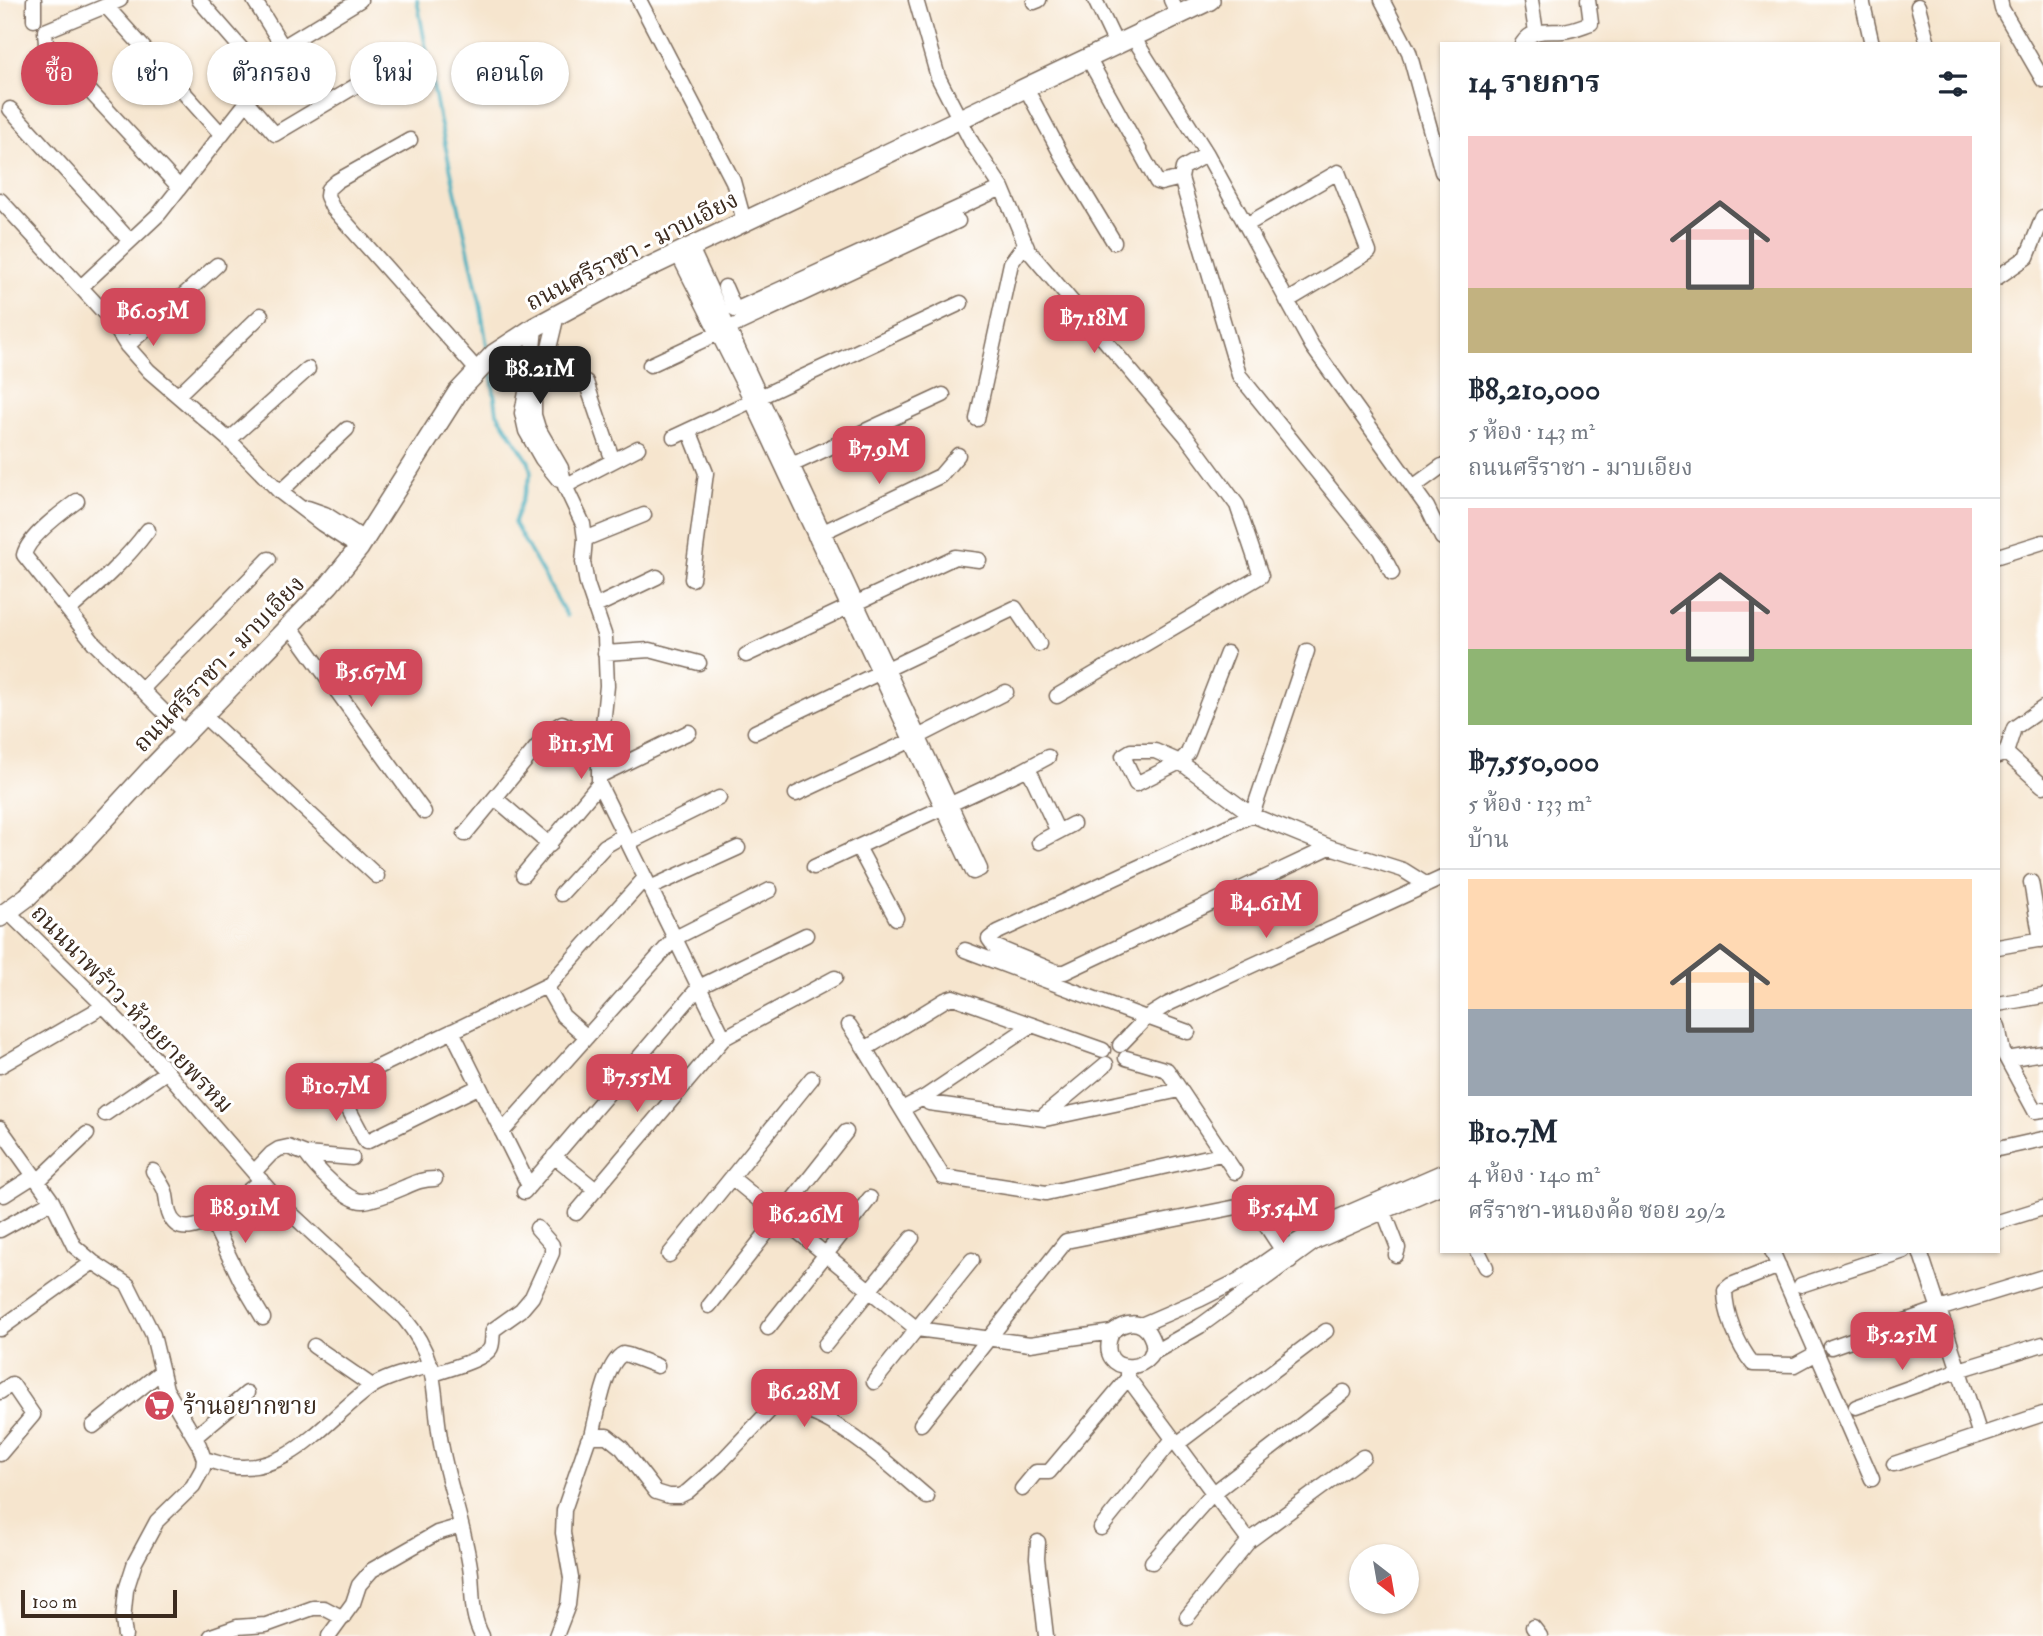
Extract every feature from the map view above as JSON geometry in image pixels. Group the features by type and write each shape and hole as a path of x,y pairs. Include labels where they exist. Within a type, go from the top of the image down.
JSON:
{"main road":[{"name":"ถนนศรีราชา - มาบเอียง","path":"4,915 80,846 185,733 330,585 362,543 458,393 494,354 535,327 626,278 1125,41 1175,8 1210,0"}],"street":[{"path":"34,0 34,20"},
{"path":"120,0 45,31 47,44 179,187"},
{"path":"199,0 236,42"},
{"path":"254,0 280,42"},
{"path":"291,42 360,0"},
{"path":"639,0 733,181 744,221"},
{"path":"916,0 938,77 972,143 1002,188 1025,244 1186,436 1237,505 1261,576 1057,696"},
{"path":"1095,0 1207,154 1312,346 1427,507 1440,534"},
{"path":"1381,0 1409,52 1440,166"},
{"path":"1531,0 1536,32"},
{"path":"1523,42 1527,36 1536,32 1567,37 1591,23 1588,0"},
{"path":"1862,0 1872,42"},
{"path":"2000,0 2002,9 2043,80"},
{"path":"106,6 222,135"},
{"path":"1918,6 1927,42"},
{"path":"1088,58 1157,182 1181,178"},
{"path":"1026,88 1062,156 1114,242"},
{"path":"81,287 159,214 245,105"},
{"path":"250,105 275,134 324,105"},
{"path":"10,109 130,242"},
{"path":"410,141 337,181 328,189 327,196 332,206 478,371"},
{"path":"1207,154 1183,168 1181,178 1239,374 1380,550 1392,573"},
{"path":"1246,225 1338,172 1369,252 1287,301"},
{"path":"725,287 735,310 1002,188"},
{"path":"0,200 110,319 127,346 149,371 229,440 280,492 300,506 325,514 362,543"},
{"path":"2000,276 2027,257 2043,217"},
{"path":"650,365 958,221"},
{"path":"977,419 1011,263 1025,244"},
{"path":"685,251 947,805"},
{"path":"127,346 218,265"},
{"path":"674,437 961,303"},
{"path":"178,395 261,315"},
{"path":"557,315 544,369 534,396 534,415 538,428 561,468 565,486"},
{"path":"535,327 532,361 522,412 526,430 542,459 565,486 578,509 585,539 583,562 587,584 604,638 607,686 599,780 724,1038"},
{"path":"229,440 308,369"},
{"path":"586,382 613,460"},
{"path":"788,466 943,395"},
{"path":"280,492 347,429"},
{"path":"689,430 706,473 692,579"},
{"path":"565,486 638,448"},
{"path":"819,535 940,477 958,455"},
{"path":"1413,487 1440,467"},
{"path":"77,501 49,523 24,553 94,643 185,733"},
{"path":"585,539 644,515"},
{"path":"69,610 103,580 148,530"},
{"path":"2000,555 2043,542"},
{"path":"746,655 954,557 979,560"},
{"path":"144,691 144,687 269,559"},
{"path":"594,607 657,577"},
{"path":"755,732 1016,608 1038,644"},
{"path":"290,626 424,813"},
{"path":"605,653 650,650 699,663"},
{"path":"1307,650 1252,815 998,932 989,939 994,946 1058,972 1065,972 1330,847"},
{"path":"1227,653 1188,753 1180,762 1252,815 1330,847 1403,870 1427,885"},
{"path":"796,794 915,739 1006,692"},
{"path":"2043,708 2014,728 2002,754 2043,786"},
{"path":"203,715 377,876"},
{"path":"465,834 550,731 562,723 601,742"},
{"path":"523,875 550,845 599,780 689,732"},
{"path":"814,867 1048,757"},
{"path":"1021,771 1028,771 1032,776 1058,831"},
{"path":"495,798 550,845"},
{"path":"561,894 605,846 719,798"},
{"path":"1039,842 1073,824"},
{"path":"858,847 896,918"},
{"path":"478,1087 366,1142 337,1087 546,986 648,883 738,848"},
{"path":"865,1049 953,997 1032,1025 1105,1057 1116,1067 1124,1062 1123,1051 1146,1017 1180,998 1440,879"},
{"path":"2000,947 2042,940 2031,882"},
{"path":"502,1132 675,938 770,890"},
{"name":"ถนนนาพร้าว-ห้วยยายพรหม","path":"4,915 104,1006 166,1072 283,1206 404,1318 425,1348 432,1369 441,1448 471,1574 471,1605 482,1636"},
{"path":"452,1031 502,1132 526,1189 699,987 806,935"},
{"path":"965,950 1188,1032"},
{"path":"576,1213 724,1038 835,978"},
{"path":"546,986 563,1016 587,1037"},
{"path":"2000,1004 2043,996"},
{"path":"0,1066 104,1006"},
{"path":"902,1109 925,1097 1032,1025"},
{"path":"849,1026 943,1177 1046,1193 1221,1154"},
{"path":"2000,1033 2007,1059 2035,1111 2043,1110"},
{"path":"1041,1118 1105,1057 1111,1044 1167,1070 1221,1154 1236,1172"},
{"path":"2007,1059 2043,1053"},
{"path":"105,1114 166,1072"},
{"path":"669,1255 812,1077"},
{"path":"925,1097 929,1103 1041,1118 1180,1090"},
{"path":"0,1128 52,1201 74,1246 128,1285 153,1335 166,1389 195,1437 204,1459 203,1468 193,1486 157,1521 135,1562 126,1590 123,1620 125,1636"},
{"path":"709,1306 846,1132"},
{"path":"4,1195 36,1178 88,1134"},
{"path":"2000,1149 2043,1139"},
{"path":"263,1318 215,1229 213,1223 216,1217 257,1176 279,1149 288,1147 306,1154 352,1158"},
{"path":"306,1154 314,1166 353,1199 362,1201 423,1179 435,1180"},
{"path":"554,1156 596,1190"},
{"path":"153,1171 165,1192 170,1216 181,1228 216,1217"},
{"path":"1141,1325 1201,1299 1315,1242 1440,1173"},
{"path":"733,1178 917,1329 1030,1344 1112,1332"},
{"path":"1381,1206 1440,1187"},
{"path":"768,1328 870,1198"},
{"path":"0,1230 52,1201"},
{"path":"921,1424 1066,1241 1252,1204 1286,1256"},
{"path":"1381,1206 1398,1248 1396,1255"},
{"path":"2000,1221 2043,1208"},
{"path":"204,1459 232,1466 266,1464 279,1460 314,1436 372,1386 476,1359 488,1352 492,1347 493,1330 521,1310 532,1297 552,1253 552,1245 537,1228"},
{"path":"825,1345 912,1238"},
{"path":"1479,1253 1486,1267"},
{"path":"1773,1253 1824,1350 1872,1479"},
{"path":"1801,1285 1898,1253"},
{"path":"1921,1253 1980,1435"},
{"path":"1151,1354 1200,1326 1286,1256"},
{"path":"874,1382 972,1259"},
{"path":"0,1329 93,1262"},
{"path":"1779,1266 1731,1285 1725,1290 1728,1312 1739,1342 1753,1364 1795,1365 1824,1350 1939,1309 2043,1278"},
{"path":"1022,1489 1036,1472 1049,1472 1128,1372 1145,1363 1151,1354 1153,1343 1149,1332 1141,1325 1130,1322 1120,1325 1112,1332 1108,1342 1109,1353 1115,1362 1128,1372 1249,1541"},
{"path":"1101,1528 1175,1441 1326,1331"},
{"path":"1856,1407 1959,1370 2043,1344"},
{"path":"314,1346 372,1386"},
{"path":"556,1636 568,1605 571,1578 563,1533 564,1510 588,1440 592,1436 605,1386 615,1360 623,1354 657,1366"},
{"path":"93,1426 162,1371"},
{"path":"0,1392 12,1384 33,1415 0,1454"},
{"path":"1152,1562 1213,1493 1344,1392"},
{"path":"195,1437 247,1393"},
{"path":"592,1436 607,1436 622,1448 656,1492 679,1496 719,1464 772,1408 780,1406 807,1411 845,1430 927,1497"},
{"path":"1894,1464 2043,1414"},
{"path":"1187,1617 1249,1541 1363,1457"},
{"path":"330,1636 353,1603 359,1585 372,1570 436,1533 461,1526"},
{"path":"1038,1542 1037,1559 1046,1636"},
{"path":"211,1636 237,1627 266,1625 313,1608 324,1608 343,1618"}],"waterway":[{"path":"417,0 488,352"},
{"path":"491,370 497,413 529,462 531,474 514,523 567,616"}],"place":[{"name":"ร้านอยากขาย","path":"160,1406"}]}
